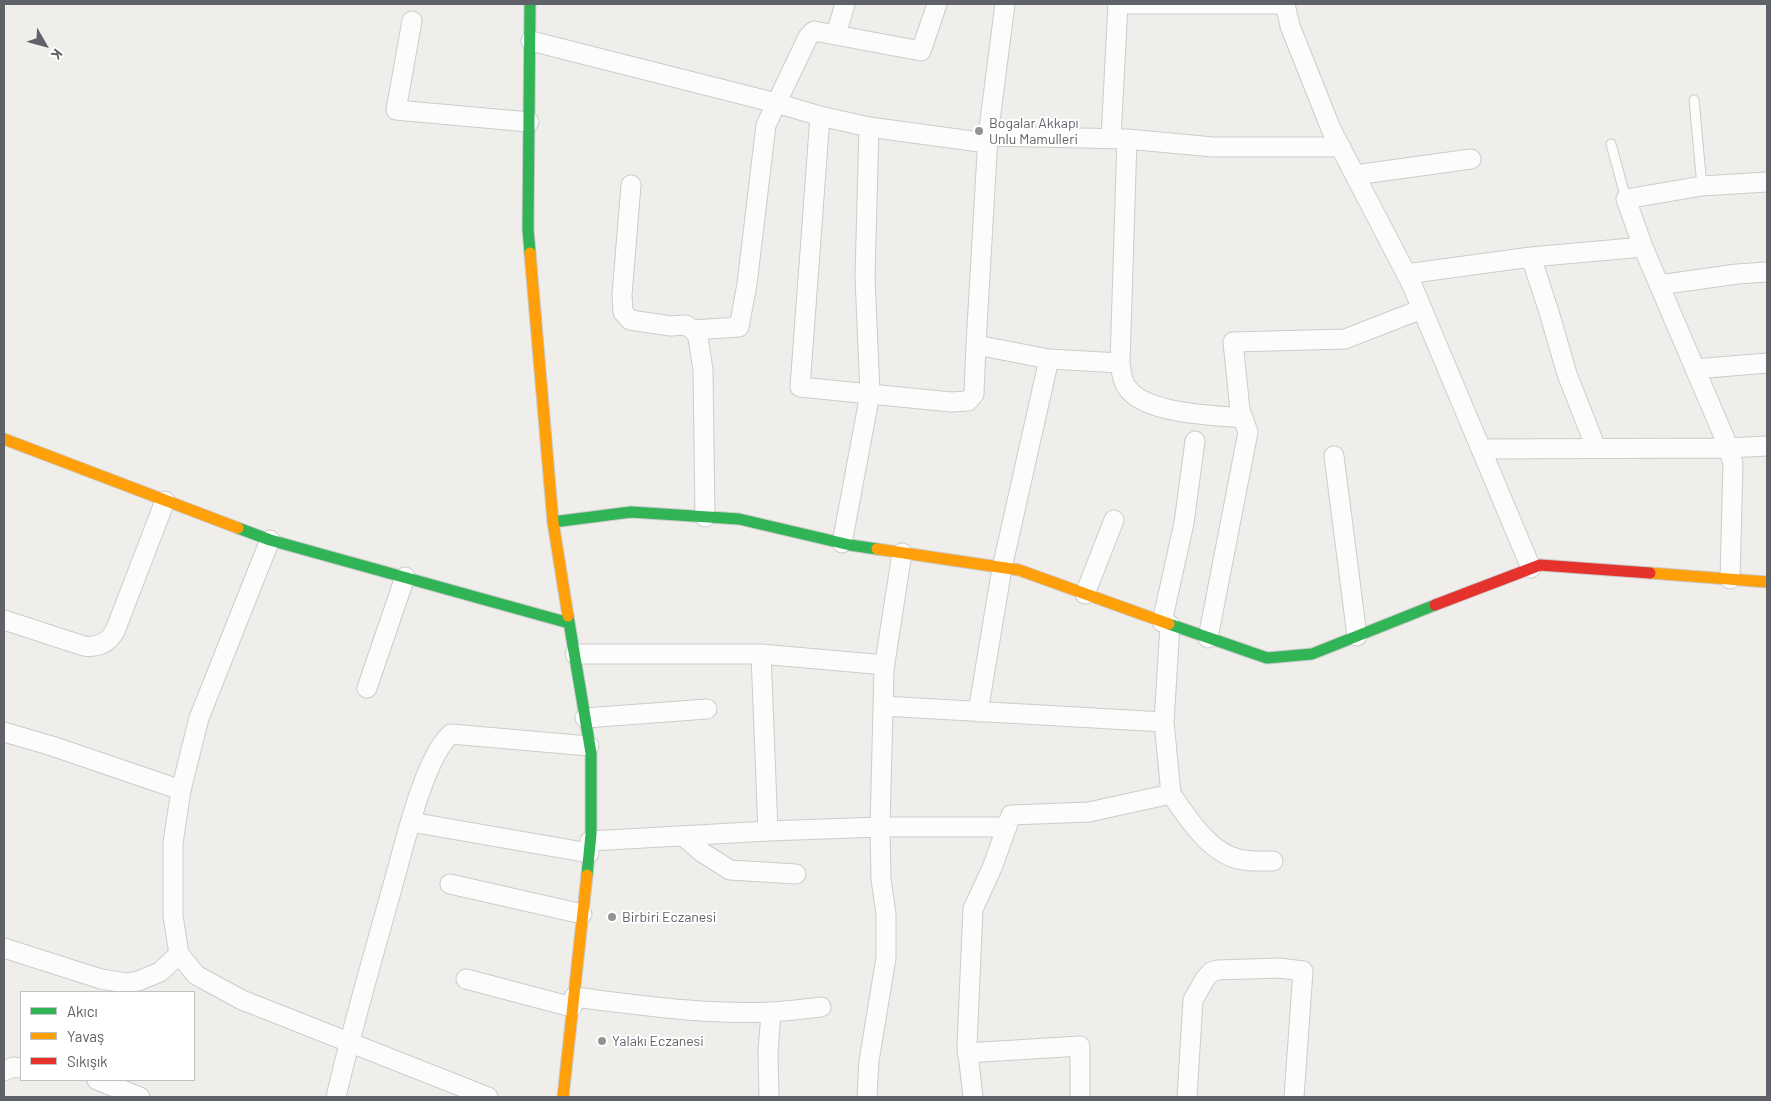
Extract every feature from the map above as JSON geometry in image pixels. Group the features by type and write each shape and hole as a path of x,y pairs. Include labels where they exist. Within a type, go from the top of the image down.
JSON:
{"main road":[{"path":"530,4 528,229 553,522 590,746 589,847 563,1097"},
{"path":"4,439 270,540 570,623"},
{"path":"553,522 631,512 740,519 842,543 1019,570 1267,658 1312,654 1540,565 1767,582"}],"street":[{"path":"836,35 845,4"},
{"path":"693,330 739,328 747,284 766,124 808,37 814,31 921,51 937,4"},
{"path":"820,116 800,386 951,402 968,401 974,394 988,139 1005,4"},
{"path":"1243,418 1161,408 1142,401 1126,386 1120,363 1117,4 1285,4 1290,26 1331,129 1406,274 1422,309 1531,568"},
{"path":"412,21 396,110 529,122"},
{"path":"530,41 869,127 988,139 1119,138 1213,147 1341,147"},
{"path":"842,543 870,394 865,277 869,127"},
{"path":"1355,175 1472,159"},
{"path":"1730,579 1733,463 1643,247 1626,199 1702,186 1767,182"},
{"path":"631,186 622,296 623,312 630,320 671,326 686,325 698,337 704,370 706,517"},
{"path":"1406,274 1531,257 1643,247"},
{"path":"1531,257 1567,374 1596,448"},
{"path":"1659,285 1737,274 1767,272"},
{"path":"1208,638 1248,432 1240,410 1233,342 1345,339 1422,309"},
{"path":"976,345 1049,358 1120,363"},
{"path":"978,712 1002,568 1049,358"},
{"path":"1695,369 1767,363"},
{"path":"1195,440 1184,523 1166,623 1164,722 1171,794 1187,818 1204,838 1227,856 1240,860 1273,861"},
{"path":"1481,449 1728,448 1767,446"},
{"path":"1334,456 1357,636"},
{"path":"4,620 84,646 96,646 107,641 115,631 165,501"},
{"path":"1085,594 1114,520"},
{"path":"270,540 199,718 181,790 173,843 173,916 179,954 196,975 242,1000 488,1097"},
{"path":"867,1097 869,1060 886,958 886,914 881,880 880,827 883,706 885,665 902,553"},
{"path":"367,688 405,577"},
{"path":"575,654 761,654 885,665"},
{"path":"761,654 768,831"},
{"path":"883,706 1164,722"},
{"path":"585,718 707,709"},
{"path":"4,732 52,746 181,790"},
{"path":"336,1097 349,1042 424,781 444,740 451,734 590,746"},
{"path":"973,1097 967,1053 973,909 992,868 1011,815 1089,812 1171,794"},
{"path":"412,822 589,847 683,836 768,831 880,827 1007,827"},
{"path":"683,836 703,853 730,870 796,874"},
{"path":"450,884 582,914"},
{"path":"4,948 101,978 126,983 138,982 160,972 179,954"},
{"path":"1187,1097 1193,1000 1205,979 1211,972 1218,970 1279,968 1303,971 1294,1097"},
{"path":"466,979 573,1002 712,1012 771,1012 821,1008"},
{"path":"769,1097 768,1052 771,1012"},
{"path":"967,1053 1080,1046 1080,1097"},
{"path":"4,1071 13,1067 20,1068"},
{"path":"100,1081 140,1097"}],"lane":[{"path":"1694,100 1702,186"},
{"path":"1611,144 1626,199"}],"traffic: fast":[{"path":"530,4 528,229 530,253"},
{"path":"553,522 631,512 739,519 850,545 877,549"},
{"path":"238,528 270,540 569,623"},
{"path":"1169,624 1267,658 1312,654 1435,605"},
{"path":"568,616 591,753 591,834 587,875"}],"traffic: slow":[{"path":"530,253 553,522 568,616"},
{"path":"4,439 238,528"},
{"path":"877,549 1019,570 1169,624"},
{"path":"1650,573 1767,582"},
{"path":"563,1097 587,875"}],"traffic: jam":[{"path":"1435,605 1540,565 1650,573"}],"place":[{"name":"Bogalar Akkapı Unlu Mamulleri","path":"979,131"},
{"name":"Birbiri Eczanesi","path":"612,917"},
{"name":"Yalakı Eczanesi","path":"602,1041"}]}
